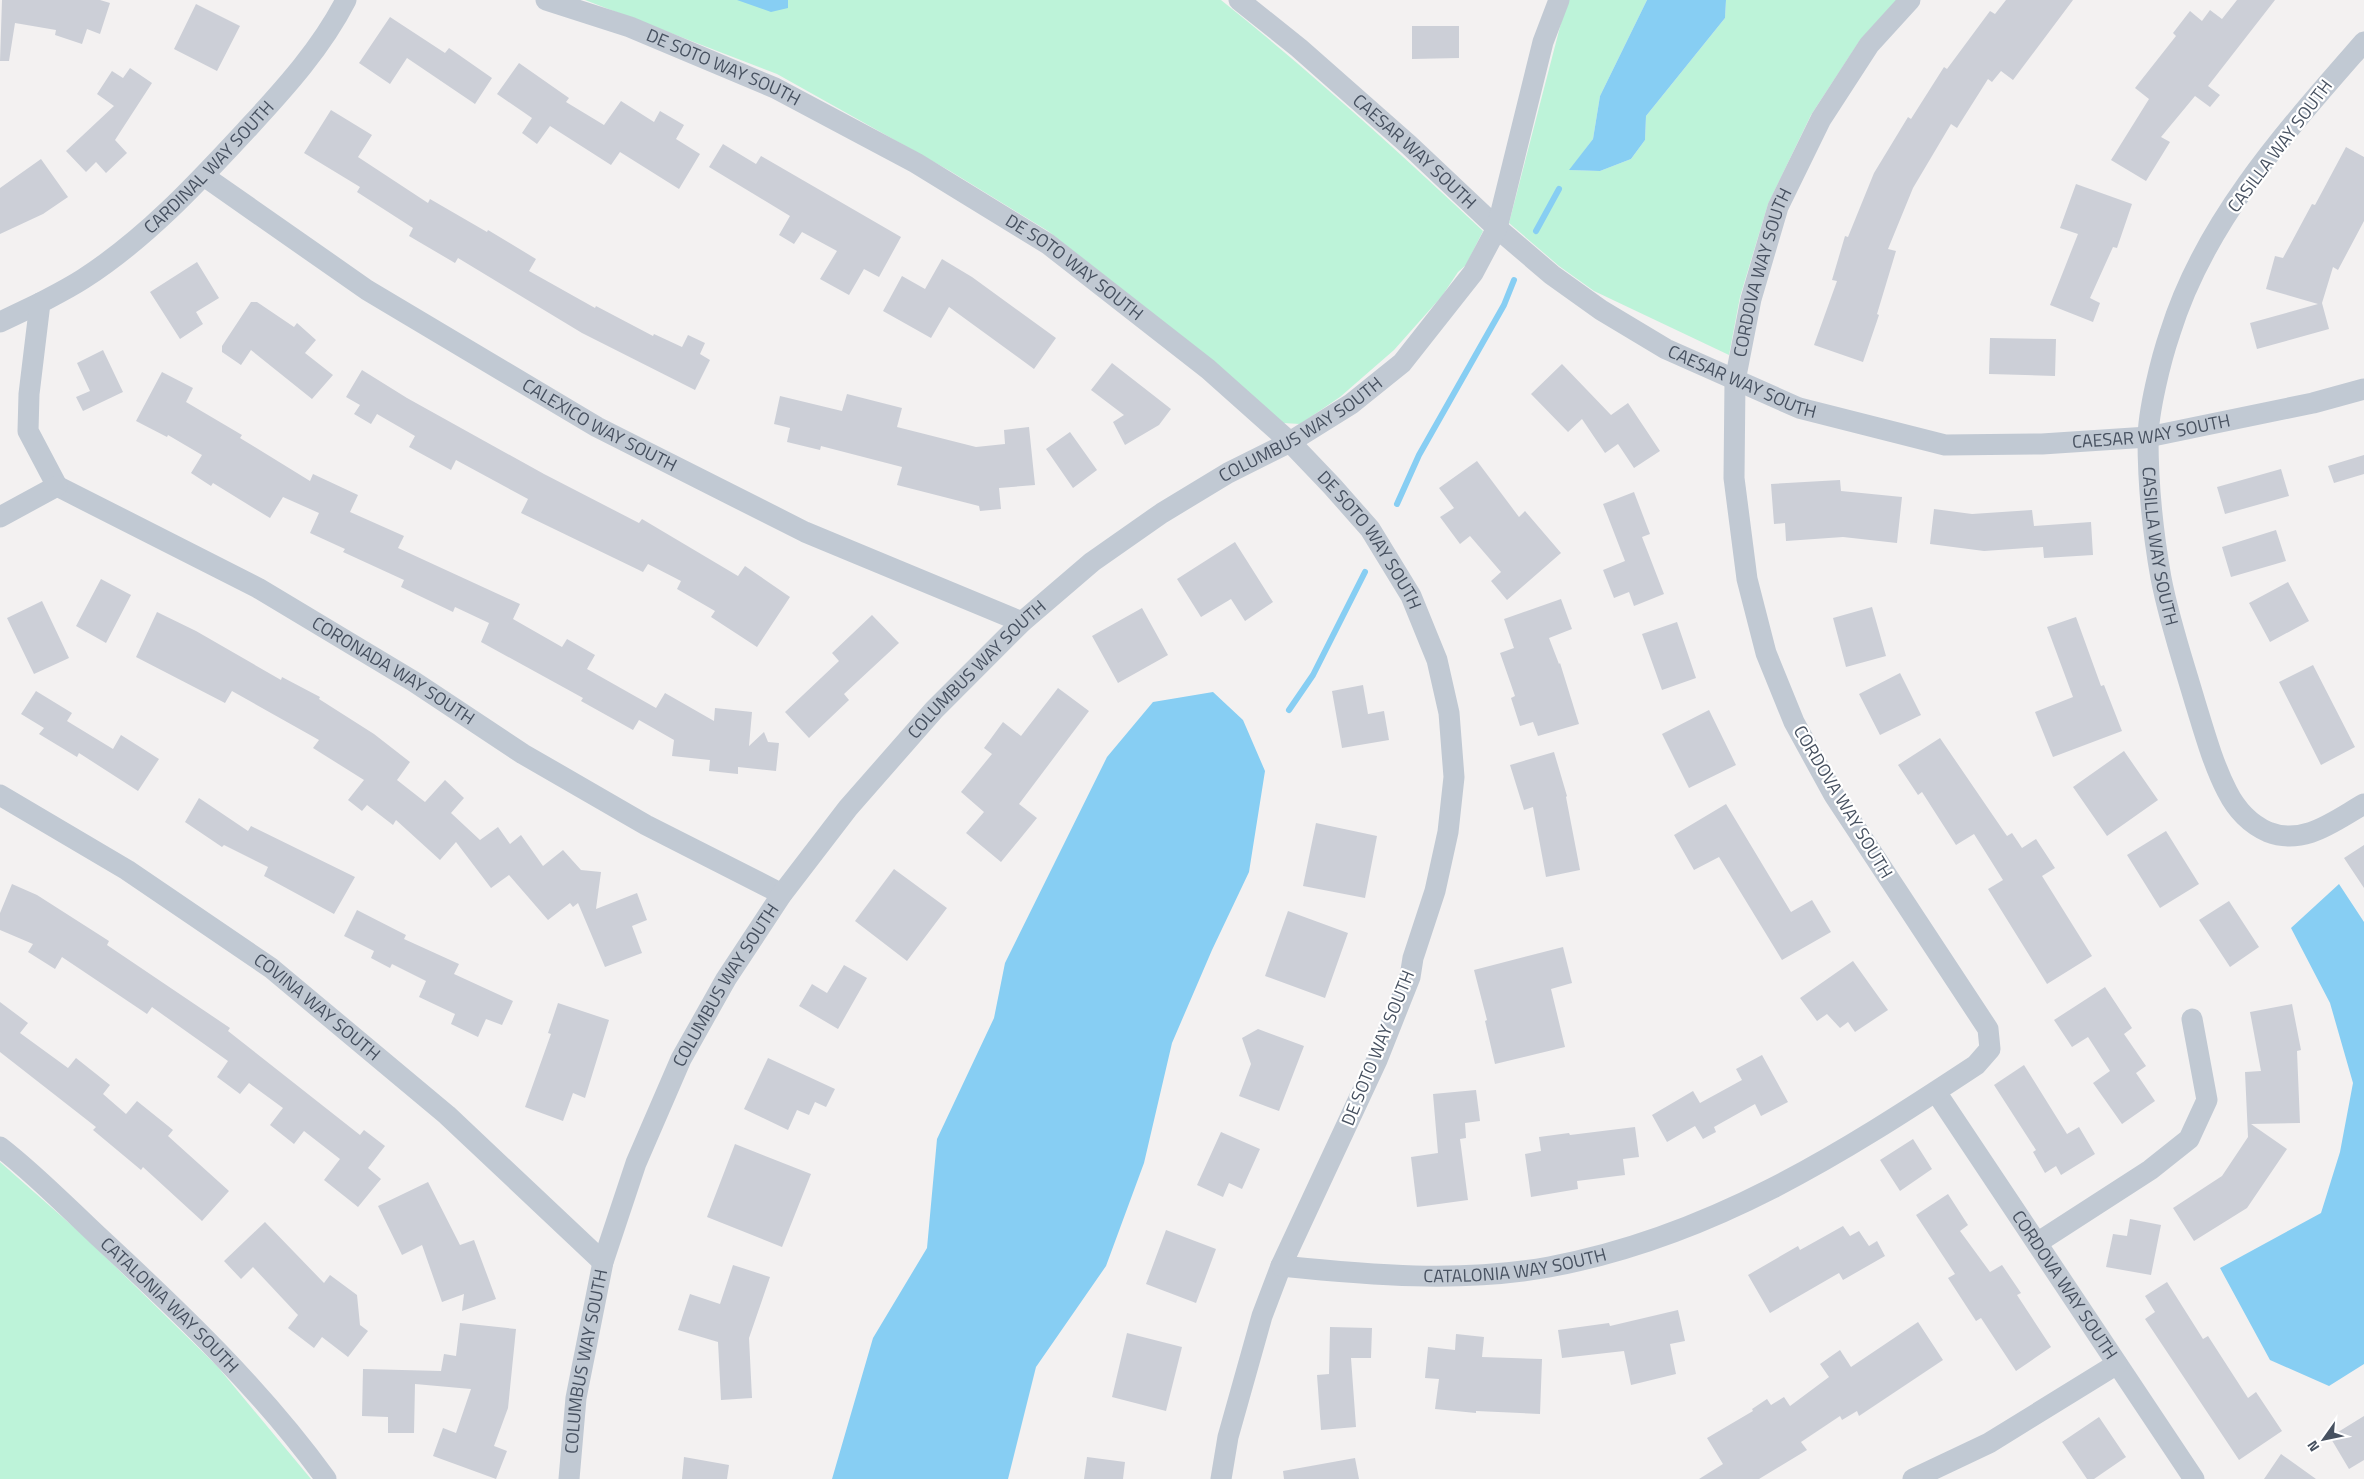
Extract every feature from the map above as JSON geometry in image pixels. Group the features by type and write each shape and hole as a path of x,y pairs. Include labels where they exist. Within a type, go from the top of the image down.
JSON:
{"street":[{"name":"CARDINAL WAY SOUTH","path":"0,322 84,279 128,247 204,176 282,91 333,25 346,0"},
{"name":"DE SOTO WAY SOUTH","path":"546,0 630,27 775,88 916,163 1048,244 1208,369 1290,442 1370,529 1411,596 1436,660 1449,713 1454,777 1448,832 1436,891 1413,958 1410,977 1377,1060 1281,1266 1262,1316 1228,1437 1221,1479"},
{"name":"CAESAR WAY SOUTH","path":"1239,0 1299,48 1497,228 1552,275 1601,310 1666,349 1799,408 1945,445 2042,444 2148,437 2313,404 2364,389"},
{"name":"COLUMBUS WAY SOUTH","path":"570,1479 576,1398 603,1262 636,1163 681,1060 726,978 782,894 848,808 934,710 1022,622 1092,562 1162,513 1228,473 1290,442 1351,404 1402,363 1473,273 1497,228 1541,52 1559,0"},
{"name":"CORDOVA WAY SOUTH","path":"1740,1206 1810,1170 1936,1092 1976,1065 1990,1049 1988,1029 1834,795 1794,722 1766,653 1747,579 1734,478 1735,381 1751,299 1778,207 1821,119 1869,45 1910,0"},
{"name":"CASILLA WAY SOUTH","path":"2364,42 2298,118 2252,178 2198,262 2170,332 2156,389 2148,437 2151,507 2161,578 2180,653 2199,715 2227,792 2247,820 2269,832 2291,837 2312,834 2364,804"},
{"name":"CALEXICO WAY SOUTH","path":"204,176 367,290 596,427 805,532 1022,622"},
{"path":"0,517 57,486 28,431 29,394 40,303"},
{"name":"CORONADA WAY SOUTH","path":"57,486 258,588 413,681 524,754 646,825 782,894"},
{"name":"COVINA WAY SOUTH","path":"0,795 126,870 271,968 447,1115 603,1262"},
{"path":"2037,1243 2150,1170 2189,1139 2207,1100 2192,1019"},
{"name":"CORDOVA WAY SOUTH","path":"1936,1092 2194,1479"},
{"name":"CATALONIA WAY SOUTH","path":"0,1147 128,1263 225,1358 309,1456 326,1479"},
{"name":"CATALONIA WAY SOUTH","path":"1281,1266 1383,1276 1460,1276 1548,1267 1614,1251 1672,1233 1740,1206"},
{"path":"1913,1479 1989,1442 2117,1364"}],"green space":[{"path":"585,0 1221,0 1354,113 1483,231 1466,265 1458,272 1442,296 1394,350 1340,397 1300,424 1283,423 1220,367 1048,231 950,171 777,74"},
{"path":"1567,0 1647,0 1600,96 1593,139 1570,170 1600,171 1631,159 1645,140 1646,116 1725,18 1726,0 1897,0 1860,40 1811,115 1768,204 1740,297 1729,355 1594,291 1559,266 1509,223"},
{"path":"0,1162 85,1237 217,1366 311,1479 0,1479"}],"water":[{"path":"737,0 788,0 788,8 771,12"},
{"path":"1647,0 1726,0 1725,18 1646,116 1645,140 1631,159 1600,171 1569,170 1593,139 1600,96"},
{"path":"1213,692 1243,720 1265,771 1249,872 1212,950 1172,1043 1144,1163 1106,1266 1036,1367 1008,1479 832,1479 873,1338 927,1248 937,1139 994,1018 1005,963 1107,757 1153,702"},
{"path":"2339,884 2364,922 2364,1364 2329,1386 2270,1360 2220,1268 2321,1213 2340,1152 2353,1083 2330,1003 2291,928"}],"building":[{"path":"2,0 100,0 110,3 100,34 87,29 82,44 55,35 56,30 15,23 9,61 0,61"},
{"path":"2006,0 2073,0 2013,80 2001,71 1992,82 1988,79 1957,128 1951,124 1913,188 1888,249 1896,251 1877,314 1879,315 1863,362 1814,345 1837,281 1832,280 1845,236 1848,237 1874,173 1908,117 1911,119 1944,67 1947,69 1990,11 1995,14"},
{"path":"2237,0 2275,0 2208,86 2220,95 2210,107 2195,96 2161,137 2170,142 2146,181 2111,160 2149,99 2135,88 2176,36 2173,33 2190,11 2202,21 2210,10 2222,19"},
{"path":"196,4 240,26 217,71 174,49"},
{"path":"390,17 445,53 449,48 492,78 475,104 407,58 390,84 359,63"},
{"path":"1412,26 1459,26 1459,58 1412,59"},
{"path":"519,63 569,98 566,102 604,125 621,101 654,122 660,111 684,125 676,139 700,154 679,189 620,152 611,165 550,126 537,144 522,133 532,118 497,94"},
{"path":"130,68 152,83 115,140 127,153 106,173 96,162 86,172 66,151 114,106 97,94 112,71 123,78"},
{"path":"331,110 372,135 358,157 428,203 430,199 487,232 488,230 536,259 529,271 595,308 596,306 653,336 654,334 682,347 688,335 705,343 700,354 710,360 695,390 582,333 458,258 455,263 409,236 413,228 357,192 360,187 304,153"},
{"path":"723,144 756,164 761,156 901,237 879,277 864,269 849,295 820,279 837,251 802,232 794,244 779,235 790,216 709,167"},
{"path":"2346,147 2364,157 2364,221 2338,270 2333,267 2322,303 2329,329 2257,349 2250,323 2318,304 2266,289 2275,256 2283,258 2312,204 2315,205"},
{"path":"41,159 68,197 43,214 0,234 0,188"},
{"path":"2076,184 2132,204 2117,248 2113,247 2090,298 2100,303 2093,322 2050,305 2078,234 2060,228"},
{"path":"942,259 972,277 1056,338 1034,369 949,307 931,338 883,311 902,276 925,289"},
{"path":"197,262 219,298 196,312 203,324 180,339 150,292"},
{"path":"251,302 257,302 294,327 297,323 316,340 305,353 333,375 312,399 251,350 241,365 222,352 222,346"},
{"path":"1990,338 2056,339 2055,376 1989,374"},
{"path":"103,350 123,392 83,411 76,397 90,391 77,363"},
{"path":"1112,363 1171,409 1159,425 1125,445 1113,422 1124,415 1091,390"},
{"path":"1562,364 1611,415 1628,403 1660,451 1634,468 1618,444 1605,453 1582,419 1568,432 1531,394"},
{"path":"362,370 407,398 544,474 639,523 642,519 738,576 745,566 790,597 757,647 711,617 715,611 677,589 681,581 648,564 643,572 521,513 528,499 456,460 451,470 409,447 415,436 377,414 371,424 354,414 360,405 346,397"},
{"path":"162,372 193,388 186,402 242,435 240,438 310,481 313,474 358,495 350,512 404,536 398,548 520,604 513,619 562,647 567,639 595,655 587,669 656,708 665,693 714,721 715,708 752,712 749,746 764,732 768,742 779,743 776,771 738,767 738,774 709,771 710,760 672,756 674,740 639,720 633,730 581,701 583,698 481,642 489,623 455,607 453,612 401,587 404,580 343,552 345,549 310,533 319,513 283,497 270,518 213,483 211,486 191,473 202,455 168,435 167,437 136,421"},
{"path":"847,394 902,408 897,427 976,447 1005,444 1004,430 1029,427 1035,485 999,488 1001,509 980,511 979,506 897,485 902,467 821,446 820,450 787,442 790,428 774,424 780,396 842,411"},
{"path":"1070,432 1097,470 1073,488 1046,449"},
{"path":"2364,455 2364,474 2334,483 2328,466"},
{"path":"1477,461 1519,517 1525,511 1561,553 1507,600 1491,581 1501,572 1470,536 1460,544 1440,517 1454,508 1439,488"},
{"path":"2281,469 2289,496 2225,514 2217,487"},
{"path":"1840,480 1841,491 1902,497 1897,543 1843,537 1786,541 1785,523 1774,524 1771,484"},
{"path":"1634,492 1650,534 1642,537 1664,594 1634,606 1629,592 1614,598 1603,570 1625,561 1603,504"},
{"path":"1934,509 1972,514 2032,510 2034,526 2091,522 2093,555 2044,558 2043,547 1984,551 1930,544"},
{"path":"2276,530 2286,561 2231,577 2222,547"},
{"path":"1235,542 1273,602 1245,621 1231,599 1201,617 1177,579"},
{"path":"101,579 131,595 106,643 76,626"},
{"path":"2288,582 2309,621 2270,642 2249,603"},
{"path":"1561,599 1572,629 1549,638 1560,663 1579,724 1538,736 1533,722 1520,726 1511,698 1515,696 1500,653 1514,648 1504,619"},
{"path":"42,601 69,658 34,674 7,618"},
{"path":"1872,607 1886,656 1846,667 1833,618"},
{"path":"1142,608 1168,655 1118,683 1092,636"},
{"path":"157,612 196,631 281,680 282,677 320,697 319,699 374,734 410,762 397,780 425,802 445,780 464,798 451,813 480,840 498,827 510,844 521,835 543,866 563,850 581,870 601,872 596,909 637,893 647,920 632,926 642,953 605,967 578,903 573,907 570,903 548,920 509,875 491,888 456,842 440,860 396,820 393,825 367,805 362,811 348,800 364,780 313,748 319,740 232,691 225,703 136,657"},
{"path":"872,615 899,643 844,694 849,700 809,738 785,712 839,661 832,653"},
{"path":"2076,617 2101,686 2104,685 2122,731 2053,757 2035,712 2073,697 2047,627"},
{"path":"1677,622 1696,678 1662,690 1642,634"},
{"path":"2313,665 2355,747 2321,765 2279,682"},
{"path":"1900,673 1921,715 1880,735 1859,694"},
{"path":"1363,685 1368,714 1384,711 1389,740 1342,748 1332,691"},
{"path":"1058,688 1089,711 1019,804 1037,818 1001,862 966,833 984,812 961,792 992,754 984,748 1003,722 1021,736"},
{"path":"36,691 72,713 67,721 113,749 121,735 159,759 138,791 79,753 77,757 39,734 44,728 21,714"},
{"path":"1709,710 1736,765 1689,788 1662,734"},
{"path":"1940,738 2007,836 2012,833 2022,848 2036,839 2055,868 2042,876 2092,956 2047,984 1988,889 2003,880 1974,834 1956,845 1922,792 1918,795 1898,765"},
{"path":"2124,751 2158,800 2107,836 2073,787"},
{"path":"1554,752 1567,796 1580,870 1546,877 1533,807 1524,810 1510,765"},
{"path":"199,798 248,831 251,826 355,877 334,914 264,876 268,867 224,845 222,847 185,822"},
{"path":"1726,804 1791,912 1812,900 1831,932 1782,960 1719,857 1694,870 1674,835"},
{"path":"1316,823 1377,836 1365,898 1303,886"},
{"path":"2166,831 2199,884 2160,908 2127,855"},
{"path":"2364,845 2364,888 2344,858"},
{"path":"894,869 947,908 907,961 855,921"},
{"path":"12,884 37,895 109,941 107,945 230,1028 228,1031 360,1135 364,1130 385,1146 368,1168 381,1179 358,1207 324,1180 340,1159 304,1131 294,1144 270,1125 283,1108 249,1083 240,1094 217,1077 228,1061 152,1007 147,1014 62,957 55,969 28,952 33,944 0,930 0,913"},
{"path":"2229,901 2259,947 2230,967 2199,920"},
{"path":"357,910 406,935 404,939 459,964 454,974 513,1001 502,1025 486,1019 478,1037 451,1024 455,1014 419,997 426,981 392,964 390,968 371,958 374,951 344,936"},
{"path":"1288,911 1348,933 1325,998 1265,976"},
{"path":"1563,947 1572,983 1551,989 1565,1047 1495,1064 1485,1021 1487,1020 1474,970"},
{"path":"1853,961 1888,1010 1855,1032 1848,1022 1840,1028 1827,1014 1817,1021 1800,998"},
{"path":"844,965 867,978 838,1029 799,1006 812,984 827,993"},
{"path":"2105,987 2132,1028 2124,1034 2146,1066 2136,1073 2155,1101 2122,1124 2093,1083 2110,1071 2088,1037 2072,1047 2054,1020"},
{"path":"0,1002 28,1023 20,1033 68,1068 76,1058 110,1085 103,1094 126,1114 137,1101 173,1130 168,1136 229,1191 202,1221 143,1167 141,1170 93,1130 96,1127 0,1052"},
{"path":"558,1003 609,1020 585,1098 573,1093 563,1121 525,1107 551,1034 548,1033"},
{"path":"2292,1004 2301,1050 2297,1051 2300,1123 2251,1124 2287,1149 2247,1208 2194,1241 2173,1208 2222,1176 2248,1137 2245,1072 2261,1071 2250,1012"},
{"path":"1258,1029 1304,1046 1279,1111 1239,1096 1251,1064 1242,1038"},
{"path":"1762,1055 1788,1102 1761,1116 1755,1104 1714,1127 1716,1132 1703,1139 1695,1126 1667,1142 1652,1115 1693,1091 1700,1103 1742,1080 1736,1069"},
{"path":"768,1058 835,1089 826,1107 815,1102 809,1115 797,1110 788,1130 744,1109"},
{"path":"2024,1065 2067,1134 2079,1127 2095,1154 2061,1175 2056,1166 2045,1173 2033,1152 2036,1150 1994,1085"},
{"path":"1476,1090 1480,1121 1465,1123 1466,1138 1460,1139 1468,1200 1417,1207 1411,1157 1438,1153 1433,1094"},
{"path":"1635,1127 1639,1157 1623,1159 1625,1175 1577,1181 1578,1189 1531,1197 1525,1154 1541,1151 1539,1137"},
{"path":"1221,1132 1260,1149 1242,1189 1229,1183 1223,1197 1197,1185"},
{"path":"1913,1139 1932,1169 1900,1191 1880,1160"},
{"path":"735,1144 811,1174 782,1247 707,1217"},
{"path":"428,1182 460,1245 474,1240 496,1299 462,1311 464,1294 442,1302 422,1245 402,1255 378,1206"},
{"path":"1948,1194 1968,1225 1960,1231 1990,1272 2002,1265 2021,1293 2017,1295 2051,1347 2016,1371 1981,1318 1976,1321 1948,1278 1955,1274 1916,1215"},
{"path":"2130,1219 2161,1225 2151,1275 2106,1267 2113,1234 2127,1236"},
{"path":"265,1222 324,1283 330,1275 357,1295 360,1325 368,1331 348,1357 322,1337 314,1348 288,1328 298,1315 253,1267 241,1279 224,1261"},
{"path":"1843,1226 1850,1236 1859,1231 1869,1246 1877,1241 1885,1256 1843,1280 1839,1273 1770,1313 1748,1275 1798,1246 1800,1250"},
{"path":"1166,1230 1216,1249 1196,1303 1146,1284"},
{"path":"733,1265 770,1277 749,1338 752,1398 721,1400 718,1342 678,1330 690,1294 720,1304"},
{"path":"2167,1282 2203,1339 2208,1336 2248,1398 2256,1392 2282,1431 2239,1460 2145,1319 2155,1312 2145,1296"},
{"path":"1678,1310 1685,1341 1670,1344 1676,1374 1631,1385 1624,1351 1562,1358 1558,1330 1609,1323 1610,1326"},
{"path":"1918,1322 1943,1360 1859,1416 1857,1411 1842,1420 1840,1416 1801,1442 1807,1450 1759,1479 1699,1479 1723,1464 1707,1438 1753,1411 1752,1409 1767,1399 1771,1405 1784,1397 1790,1406 1829,1377 1820,1364 1840,1350 1851,1367"},
{"path":"460,1323 516,1329 508,1408 494,1446 507,1451 496,1479 433,1456 443,1428 456,1433 471,1389 415,1384 414,1433 388,1433 388,1417 362,1416 363,1369 441,1371 444,1354 456,1356"},
{"path":"1330,1327 1372,1328 1371,1358 1351,1358 1356,1427 1321,1430 1317,1375 1329,1374"},
{"path":"1127,1333 1182,1347 1166,1411 1112,1397"},
{"path":"1456,1334 1484,1337 1482,1357 1542,1359 1540,1414 1476,1411 1476,1413 1435,1409 1439,1379 1425,1378 1428,1347 1455,1350"},
{"path":"2364,1416 2364,1460 2349,1469 2330,1437"},
{"path":"2099,1417 2126,1457 2094,1479 2087,1479 2062,1442"},
{"path":"2281,1454 2316,1479 2264,1479"},
{"path":"684,1457 729,1465 727,1479 682,1479"},
{"path":"1087,1457 1125,1462 1123,1479 1084,1479"},
{"path":"1355,1458 1359,1479 1284,1479 1283,1471"}],"waterway":[{"path":"1536,231 1559,189"},
{"path":"1397,504 1419,455 1504,305 1514,280"},
{"path":"1289,710 1313,675 1365,572"}]}
